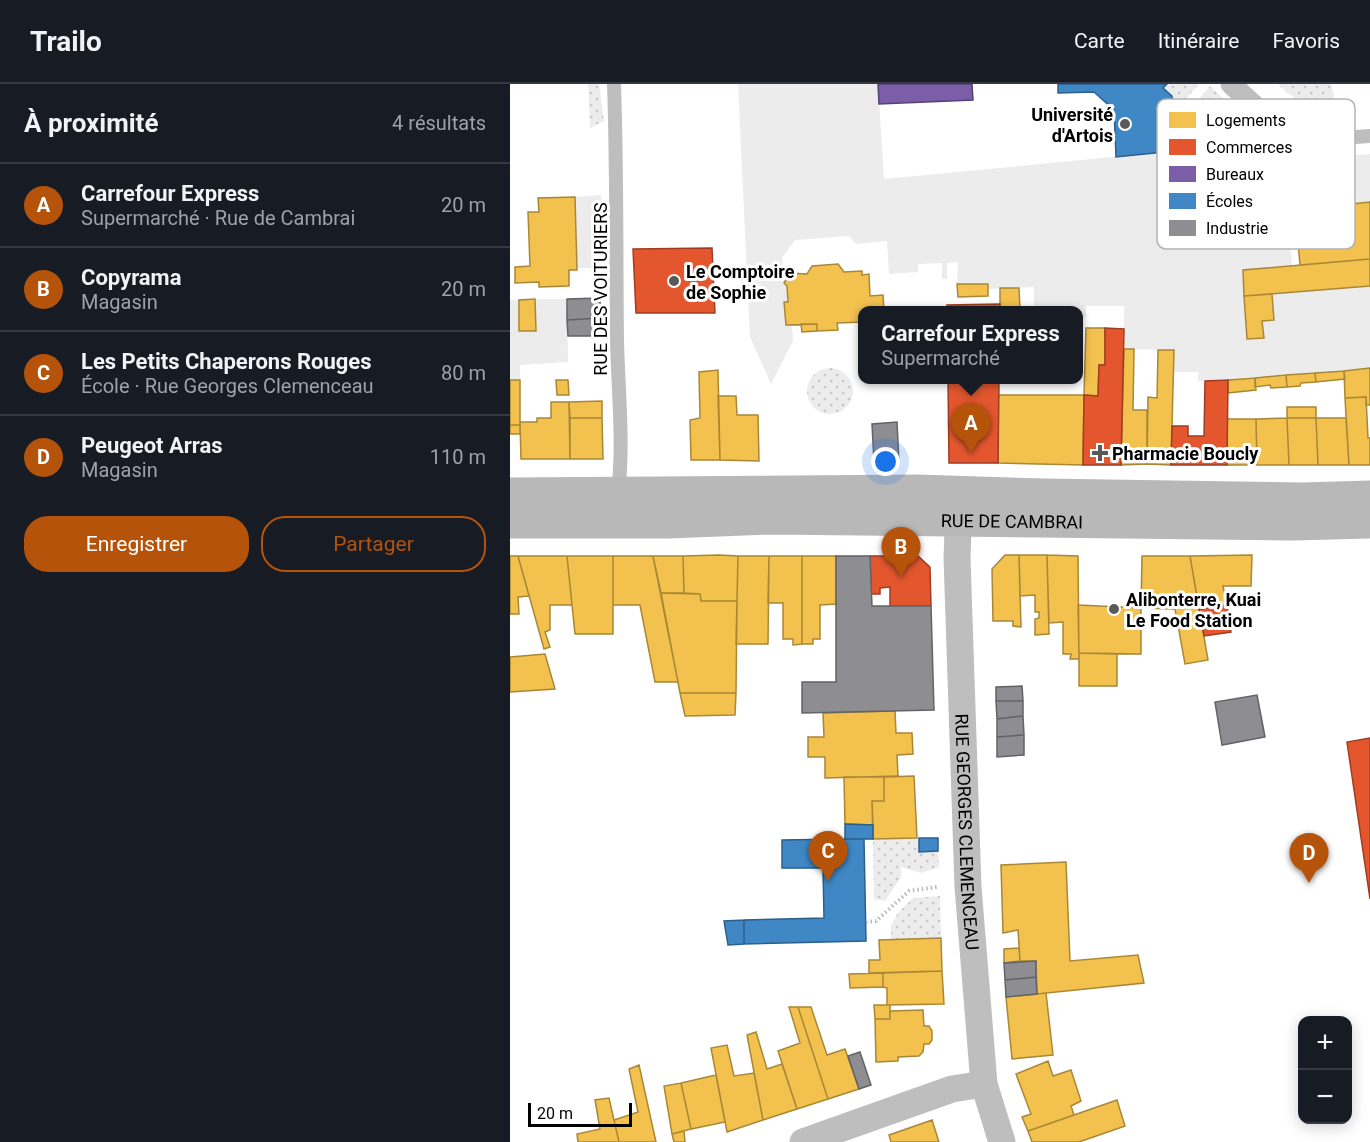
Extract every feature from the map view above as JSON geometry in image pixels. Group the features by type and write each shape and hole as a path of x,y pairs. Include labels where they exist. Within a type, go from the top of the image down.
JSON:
{"main road":[{"name":"RUE DE CAMBRAI","path":"510,494 618,494 959,505 1293,524 1370,522"},
{"name":"RUE DE CAMBRAI","path":"510,522 668,522 771,518 959,505 1144,496 1303,499 1370,497"}],"street":[{"path":"1231,84 1247,99"},
{"name":"RUE GEORGES CLEMENCEAU","path":"959,505 957,558 960,690 965,758 968,887 984,1083 1002,1142"},
{"path":"803,1142 952,1089 984,1083"}],"lane":[{"name":"RUE DES VOITURIERS","path":"614,84 618,195 617,337 620,463 618,494"},
{"path":"1355,137 1370,136"}],"path":[{"path":"866,922 876,921 909,891 948,886 968,887"}],"shaded area":[{"path":"588,84 599,84 604,121 590,128"},
{"path":"738,84 878,84 884,179 1157,153 1157,249 1290,249 1292,266 1243,270 1247,339 1262,321 1273,320 1272,294 1370,286 1370,368 1198,381 1198,372 1173,372 1173,350 1124,349 1124,306 1086,306 1086,317 1083,317 1083,306 1034,306 1034,287 988,289 988,284 957,284 958,262 947,263 947,279 942,279 942,263 918,264 918,272 889,274 887,241 856,244 849,236 795,240 782,258 788,302 784,303 786,324 792,325 793,341 771,384 750,337"},
{"path":"1167,84 1199,84 1186,99 1170,99 1163,88"},
{"path":"1278,84 1331,84 1335,99 1297,99"},
{"path":"1210,86 1224,99 1199,99"},
{"path":"1370,154 1370,202 1355,203 1355,155"},
{"path":"601,195 602,268 577,268 575,197"},
{"path":"535,299 567,299 568,362 520,365 520,380 510,380 510,300 519,300 520,331 536,331"},
{"path":"830,368 846,375 853,391 846,407 830,414 814,407 807,391 814,375"},
{"path":"919,838 919,852 938,851 939,867 921,873 901,867 901,877 885,901 874,899 873,839"},
{"path":"940,896 941,938 891,940 891,925 898,913 913,898"}],"building: Logements":[{"path":"575,197 577,270 569,270 569,286 539,287 539,282 515,283 515,267 530,266 528,212 539,212 538,198"},
{"path":"1370,202 1370,259 1300,265 1299,249 1355,249 1355,204"},
{"path":"1370,259 1370,286 1244,296 1243,270"},
{"path":"838,264 844,272 862,271 862,275 869,274 870,296 883,295 884,306 858,306 858,322 837,323 838,330 817,331 817,324 786,325 784,302 788,302 787,286 784,283 790,273 807,274 812,266"},
{"path":"957,284 988,284 988,296 958,297"},
{"path":"1000,288 1019,288 1020,306 1000,306"},
{"path":"1272,294 1274,320 1262,321 1264,338 1247,339 1244,296"},
{"path":"535,299 536,331 519,331 519,300"},
{"path":"801,324 817,324 817,331 802,332"},
{"path":"1086,328 1105,328 1105,365 1099,365 1098,396 1084,395"},
{"path":"1124,349 1134,349 1133,410 1147,410 1147,464 1121,465"},
{"path":"1158,350 1174,350 1171,465 1147,464 1148,397 1157,398"},
{"path":"1370,368 1370,405 1366,405 1366,397 1345,398 1344,371"},
{"path":"718,370 720,460 691,460 690,420 700,418 699,372"},
{"path":"1344,371 1345,379 1316,382 1315,373"},
{"path":"1315,373 1316,382 1287,387 1286,375"},
{"path":"1286,375 1287,387 1271,388 1270,385 1255,387 1255,378"},
{"path":"1255,378 1256,390 1228,393 1228,380"},
{"path":"510,380 520,380 520,425 510,425"},
{"path":"556,380 568,380 569,395 557,395"},
{"path":"998,395 1084,395 1083,465 998,463"},
{"path":"718,396 736,396 737,415 758,415 759,461 720,460"},
{"path":"1366,397 1370,465 1349,465 1345,398"},
{"path":"602,401 602,418 570,418 569,402"},
{"path":"551,402 569,402 570,459 521,459 520,422 537,422 537,418 551,418"},
{"path":"1287,407 1316,407 1316,418 1287,418"},
{"path":"570,418 602,418 603,459 570,459"},
{"path":"1287,418 1289,465 1257,465 1256,419"},
{"path":"1287,418 1316,418 1318,465 1289,465"},
{"path":"1316,418 1346,418 1349,465 1318,465"},
{"path":"1227,419 1256,419 1257,465 1227,465"},
{"path":"510,425 520,425 520,434 510,434"},
{"path":"1005,555 1019,555 1021,627 1013,626 1013,621 993,621 992,569"},
{"path":"1019,555 1047,555 1049,634 1035,635 1035,619 1039,618 1039,612 1035,612 1035,595 1020,596"},
{"path":"1047,555 1078,556 1079,659 1070,659 1071,654 1063,654 1063,622 1049,623"},
{"path":"1252,555 1251,586 1223,586 1227,605 1199,609 1190,556"},
{"path":"510,556 518,556 529,596 518,597 519,614 510,614"},
{"path":"518,556 567,556 572,605 550,605 550,630 545,632 550,647 544,649"},
{"path":"567,556 613,556 613,634 575,634"},
{"path":"613,556 653,556 678,682 655,682 640,605 613,605"},
{"path":"653,556 683,556 684,593 661,593"},
{"path":"683,556 738,556 737,601 701,601 700,594 684,593"},
{"path":"738,556 769,556 768,644 736,644"},
{"path":"769,556 802,556 802,644 793,645 793,639 783,639 783,603 768,603"},
{"path":"802,556 836,556 836,604 820,605 820,639 813,639 813,644 802,644"},
{"path":"1142,556 1190,556 1208,660 1185,664 1175,609 1141,608"},
{"path":"661,593 700,594 701,601 737,601 736,693 680,693"},
{"path":"1078,605 1141,608 1141,654 1079,653"},
{"path":"1079,653 1117,654 1117,686 1079,686"},
{"path":"545,654 555,689 510,692 510,657"},
{"path":"680,693 736,693 735,715 685,716"},
{"path":"895,711 896,733 912,733 913,754 897,755 898,776 825,778 825,757 808,757 808,737 824,737 823,713"},
{"path":"914,776 917,838 873,839 872,801 884,801 884,777"},
{"path":"844,777 884,777 884,801 872,801 873,825 845,824"},
{"path":"1066,862 1070,961 1138,955 1144,983 1037,994 1036,961 1020,961 1018,930 1003,933 1001,865"},
{"path":"941,938 942,971 869,973 869,960 880,960 879,940"},
{"path":"1019,948 1020,961 1004,963 1004,949"},
{"path":"942,971 944,1004 887,1005 887,988 883,987 883,973"},
{"path":"883,973 883,987 850,988 849,974"},
{"path":"1046,993 1053,1055 1012,1059 1006,997"},
{"path":"874,1005 890,1005 890,1019 875,1019"},
{"path":"789,1007 798,1007 828,1099 797,1109 778,1051 800,1043"},
{"path":"798,1007 811,1007 827,1055 845,1049 859,1089 828,1099"},
{"path":"923,1010 924,1026 929,1026 932,1031 932,1040 929,1044 924,1044 923,1052 919,1056 898,1057 898,1061 876,1062 875,1019 890,1019 890,1011"},
{"path":"756,1032 767,1069 782,1064 797,1109 763,1120 747,1035"},
{"path":"727,1045 734,1076 754,1073 763,1120 727,1132 711,1048"},
{"path":"1048,1061 1053,1076 1071,1070 1081,1101 1071,1106 1074,1115 1028,1131 1022,1117 1031,1114 1016,1074"},
{"path":"639,1065 656,1142 619,1142 614,1120 638,1112 629,1069"},
{"path":"716,1075 725,1122 691,1129 681,1083"},
{"path":"681,1083 691,1129 672,1134 664,1086"},
{"path":"609,1098 619,1142 578,1142 577,1134 600,1129 595,1100"},
{"path":"1117,1100 1125,1126 1079,1142 1032,1142 1028,1131"},
{"path":"932,1120 939,1142 891,1142 889,1135"},
{"path":"684,1131 685,1142 674,1142 672,1134"}],"building: Commerces":[{"name":"Le Comptoire de Sophie","path":"712,248 715,313 636,313 633,249"},
{"path":"1000,304 1000,306 947,306"},
{"path":"1105,328 1124,329 1121,465 1083,465 1084,395 1098,396 1099,365 1105,365"},
{"path":"1228,380 1227,465 1171,465 1172,426 1188,426 1188,436 1204,436 1205,381"},
{"path":"948,384 999,384 998,463 949,463"},
{"path":"870,556 918,556 930,567 931,606 890,606 890,587 880,588 880,594 871,594"},
{"path":"1227,605 1231,632 1204,636 1199,609"},
{"path":"1370,738 1370,899 1347,742"}],"building: Bureaux":[{"path":"878,84 972,84 973,100 879,104"}],"building: Écoles":[{"path":"1058,84 1167,84 1163,88 1172,96 1172,99 1157,99 1157,153 1116,157 1114,110 1094,92 1058,93"},
{"path":"845,824 873,825 873,839 845,839"},
{"path":"919,838 938,838 938,851 919,852"},
{"path":"864,839 866,941 744,944 744,920 824,918 823,868 782,868 782,840"},
{"path":"744,920 744,944 728,945 724,921"}],"building: Industrie":[{"path":"600,298 600,318 567,320 567,299"},
{"path":"600,318 600,336 568,336 567,320"},
{"path":"897,422 899,462 874,462 872,424"},
{"path":"836,556 870,556 872,606 931,606 934,710 802,713 802,682 836,682"},
{"path":"1022,686 1023,701 996,701 996,687"},
{"path":"1257,695 1265,737 1222,745 1215,702"},
{"path":"996,701 1023,701 1023,716 997,719"},
{"path":"1023,716 1024,735 997,737 997,719"},
{"path":"1024,735 1024,755 997,757 997,737"},
{"path":"1036,961 1036,977 1005,980 1004,963"},
{"path":"1036,977 1037,994 1006,997 1005,980"},
{"path":"860,1052 871,1085 859,1089 848,1056"}],"place":[{"name":"Université d'Artois","path":"1125,124"},
{"name":"Le Comptoire de Sophie","path":"674,281"},
{"name":"Carrefour Express","path":"971,453"},
{"name":"Pharmacie Boucly","path":"1100,453"},
{"name":"Copyrama","path":"901,577"},
{"name":"Alibonterre, Kuai Le Food Station","path":"1114,609"},
{"name":"Les Petits Chaperons Rouges","path":"828,881"},
{"name":"Peugeot Arras","path":"1309,883"}]}
